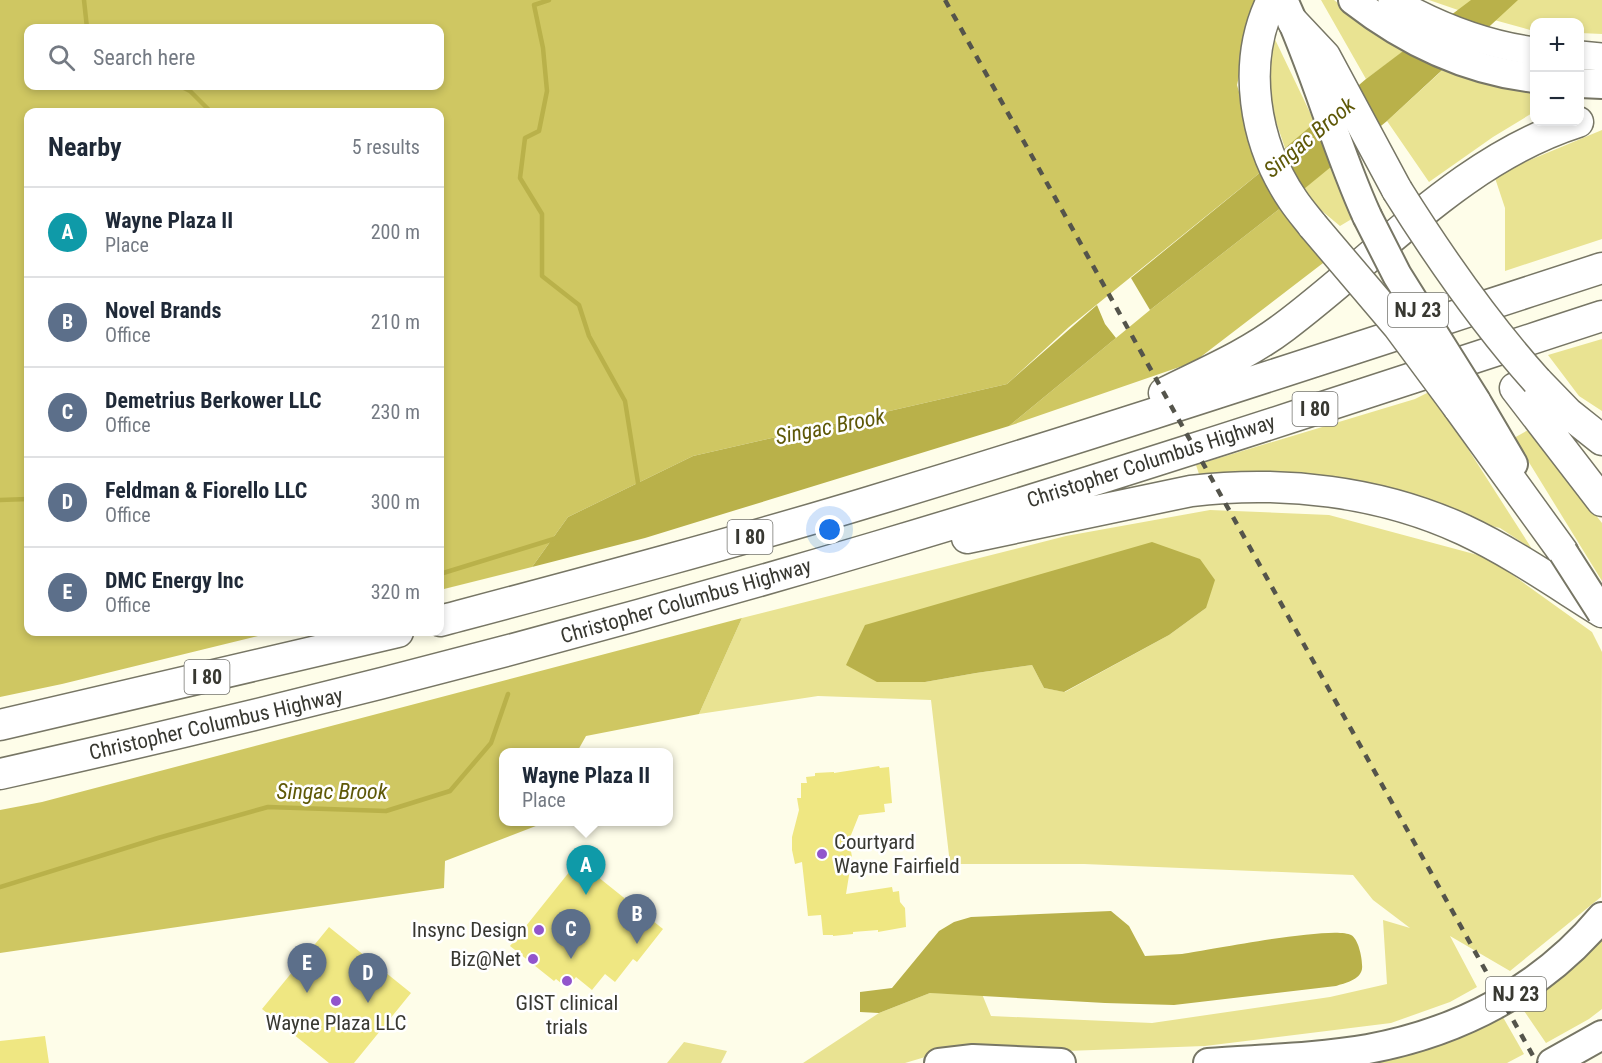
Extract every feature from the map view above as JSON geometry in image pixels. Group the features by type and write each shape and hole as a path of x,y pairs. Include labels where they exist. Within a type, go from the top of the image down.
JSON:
{"highway":[{"path":"1272,0 1259,37 1255,62 1255,90 1258,115 1269,154 1293,201 1467,404 1508,478 1563,552 1602,612"},
{"path":"1353,0 1374,16 1422,31 1458,61 1491,71 1530,77"},
{"path":"1288,11 1325,56 1440,276 1475,332 1526,385 1602,501"},
{"name":"NJ 23","path":"1288,11 1345,164 1367,216 1467,404"},
{"path":"1584,83 1602,84"},
{"path":"1584,119 1602,114"},
{"path":"1059,444 1217,369 1263,342 1285,327 1444,195 1515,150 1566,126"},
{"name":"Christopher Columbus Highway","path":"444,620 703,550 1059,444 1602,268"},
{"name":"Christopher Columbus Highway","path":"0,774 341,694 746,585 1106,476 1602,316"},
{"path":"1526,385 1568,413 1602,440"},
{"path":"746,585 1170,495 1219,488 1271,487 1324,491 1379,501 1462,529 1510,555 1602,612"},
{"name":"I 80","path":"0,725 381,636"},
{"name":"NJ 23","path":"1208,1063 1313,1056 1367,1049 1447,1027 1496,1006 1540,977 1564,958 1602,917"},
{"path":"1552,1063 1602,1035"},
{"path":"939,1063 973,1059 1061,1063"}],"main road":[{"path":"1392,0 1422,31 1530,50"},
{"path":"1584,55 1602,57"}],"shaded area":[{"path":"0,0 1256,0 1237,85 1262,171 1069,327 1007,384 693,456 568,517 532,567 444,589 444,108 24,108 24,636 258,636 0,697"},
{"path":"1321,0 1334,0 1403,52 1366,79"},
{"path":"1429,0 1602,0 1602,34 1584,33 1584,18 1530,18 1530,30"},
{"path":"1271,31 1315,123 1285,148 1268,98"},
{"path":"1446,67 1530,89 1530,114 1493,137 1429,182 1387,121"},
{"path":"1602,130 1602,239 1505,271 1505,208 1494,175"},
{"path":"1331,166 1355,217 1340,226 1304,196 1302,190"},
{"path":"1282,207 1327,260 1194,362 1009,426 1150,310"},
{"path":"1602,339 1602,411 1579,396 1548,355"},
{"path":"1431,391 1532,549 1500,528 1461,519 1201,480 1196,465 1415,399"},
{"path":"1528,430 1602,523 1602,581 1514,438"},
{"path":"1210,510 1329,515 1489,558 1592,632 1602,652 1601,897 1510,971 1450,936 1477,987 1450,1002 1391,1023 1205,1046 1066,1051 942,1052 905,1063 803,1063 879,1013 930,993 982,994 991,1016 1152,1023 1330,997 1387,984 1383,920 1410,928 1373,900 1353,875 1084,864 950,864 931,700 818,696 699,714 742,618 1066,536","holes":["1206,608 1169,635 1065,692 1044,688 1032,665 925,682 877,682"]},
{"path":"742,618 699,714 586,736 579,748 499,748 499,826 536,826 445,861 444,888 0,953 0,810 42,802"},
{"path":"1602,935 1602,1009 1589,1019 1546,1043 1520,1005"},
{"path":"1500,1012 1524,1054 1507,1063 1346,1063"},
{"path":"684,1042 727,1051 721,1063 667,1063"}],"water":[{"path":"1471,0 1518,0 1387,121 1150,310 1131,278 1262,171 1285,148 1366,79"},
{"path":"1097,305 1105,324 1116,338 1009,426 645,538 532,567 568,517 693,456 1007,384"},
{"path":"1152,542 1200,559 1215,580 1206,608 1169,635 1064,692 1044,688 1032,665 925,682 877,682 846,665 865,625"},
{"path":"1111,911 1129,926 1145,956 1182,954 1297,936 1340,933 1354,937 1361,956 1362,969 1355,978 1336,986 1174,1005 930,993 879,1013 860,1012 860,992 892,988 939,931 954,922 971,917"}],"building":[{"name":"Courtyard Wayne Fairfield","path":"879,766 880,768 889,767 892,803 884,804 885,812 859,815 849,840 852,857 846,894 892,887 893,892 899,891 900,902 905,908 906,927 878,932 878,930 833,936 823,935 821,915 808,916 802,862 795,864 792,850 792,837 799,810 797,798 801,798 801,783 807,783 806,777 815,776 815,773 834,773"},
{"path":"578,861 663,929 637,962 633,959 615,982 605,974 592,990 576,977 567,988 556,979 554,981 510,946"},
{"name":"Wayne Plaza LLC","path":"329,927 411,993 354,1063 329,1063 262,1009"},
{"path":"45,1036 49,1063 0,1063 0,1041"}],"waterway":[{"path":"84,0 87,24"},
{"path":"549,0 534,5 543,48 547,91 539,131 525,138 520,178 542,214 542,276 579,305 589,336 625,401 639,489"},
{"path":"188,90 207,108"},
{"path":"0,500 24,499"},
{"path":"444,573 557,538"},
{"name":"Singac Brook","path":"0,887 268,807 386,811 450,791 491,743 508,694"}],"railway":[{"path":"945,0 1537,1063"}],"place":[{"name":"Courtyard Wayne Fairfield","path":"822,854"},
{"name":"Wayne Plaza II","path":"586,895"},
{"name":"Insync Design","path":"539,930"},
{"name":"Novel Brands","path":"637,944"},
{"name":"Biz@Net","path":"533,959"},
{"name":"Demetrius Berkower LLC","path":"571,959"},
{"name":"GIST clinical trials","path":"567,981"},
{"name":"DMC Energy Inc","path":"307,993"},
{"name":"Wayne Plaza LLC","path":"336,1001"},
{"name":"Feldman & Fiorello LLC","path":"368,1003"}]}
